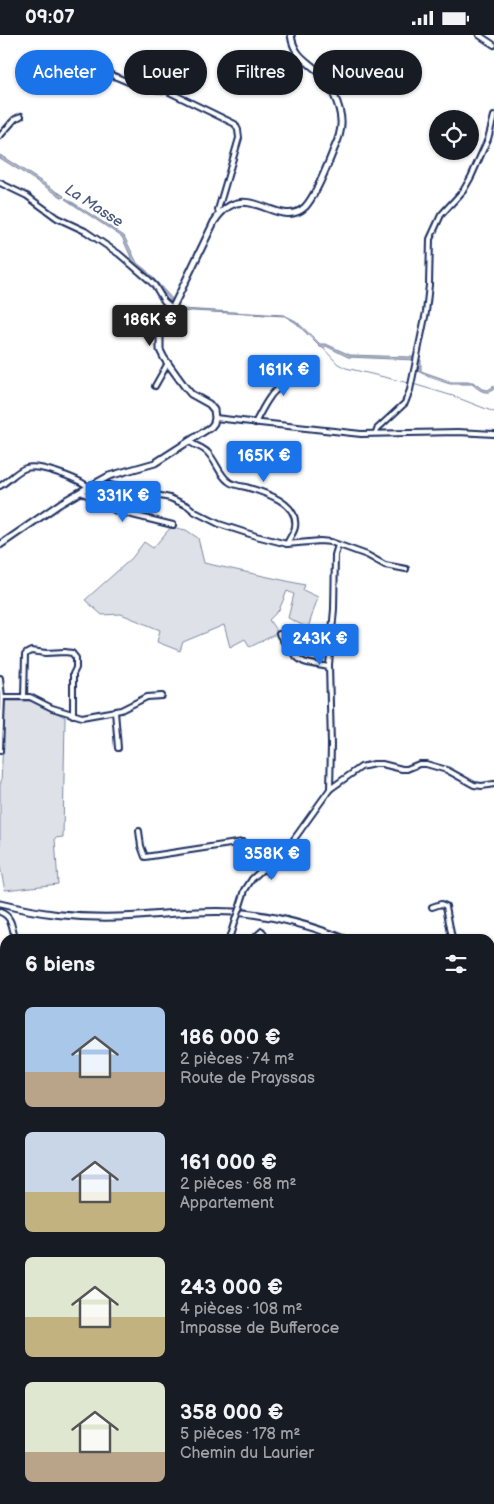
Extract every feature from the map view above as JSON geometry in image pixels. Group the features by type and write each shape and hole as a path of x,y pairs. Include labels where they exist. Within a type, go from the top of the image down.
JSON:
{"main road":[{"path":"0,545 56,506 110,476 155,463 207,431 214,423 215,418 212,407 191,394 160,350 160,334 219,213 234,204 243,202 252,202 277,212 299,211 308,205 336,145 341,127 342,116 340,107 326,80 296,52 291,35"},
{"path":"0,904 57,916 85,917 118,917 199,911 235,912 268,916 299,923 331,934"}],"street":[{"path":"479,35 494,45"},
{"path":"175,95 235,124 238,130 239,138 220,203 219,213"},
{"path":"0,136 15,119 21,116"},
{"path":"376,433 377,429 406,403 428,293 430,239 441,215 462,191 471,177 488,139 494,116"},
{"path":"0,183 27,196 57,218 85,231 119,254 155,285 164,301 174,305"},
{"path":"155,386 168,363"},
{"path":"256,423 270,397 286,384 292,369"},
{"path":"215,418 335,432 458,431 494,434"},
{"path":"189,441 206,451 229,483 258,491 285,504 296,520 295,529 287,544"},
{"path":"0,486 22,470 30,467 45,469 90,487 110,485 170,498 219,524 256,536 287,544 331,542 367,555 385,565 406,569"},
{"path":"81,492 116,511 173,525"},
{"path":"330,789 329,667 334,609 335,555 338,545"},
{"path":"279,635 286,645 304,662 329,667"},
{"path":"24,697 25,655 27,653 34,651 72,653 76,658 76,668 73,674 72,715"},
{"path":"0,679 2,697 0,751"},
{"path":"2,697 30,697 52,708 72,715 87,717 127,708 147,697 162,696"},
{"path":"115,711 118,748"},
{"path":"231,934 248,885 263,867 292,842 330,789 361,767 382,764 407,769 419,764 426,764 447,771 474,785 494,784"},
{"path":"139,831 141,846 146,857 243,842 247,859 250,862 258,863 269,873 275,863"},
{"path":"432,907 441,904 446,907 451,934"},
{"path":"0,912 7,914 10,918 14,934"}],"shaded area":[{"path":"171,527 186,530 198,538 204,563 305,585 303,590 318,597 308,628 288,618 294,594 287,591 279,610 269,620 278,633 250,647 245,639 230,647 224,625 183,642 180,651 157,642 160,630 121,614 102,615 85,600 132,558 144,542 153,548"},
{"path":"5,701 32,701 65,717 63,837 55,838 58,884 5,890 0,867 0,785"}],"water":[{"path":"0,155 64,196 63,198 0,158"},
{"path":"66,198 124,236 137,263 146,270 174,301 173,303 144,270 134,264 122,237"},
{"path":"176,304 182,309 284,315 296,321 320,344 326,344 350,355 415,357 415,360 348,357 326,346 320,347 296,323 285,316 182,312 175,306"},
{"path":"418,359 421,360 421,371 452,382 473,382 482,389 488,390 494,386 494,389 485,392 472,384 450,384 429,377 418,371"}],"waterway":[{"name":"La Masse","path":"323,348 338,364 346,368 409,383"},
{"name":"La Masse","path":"413,384 453,396 494,412"}]}
